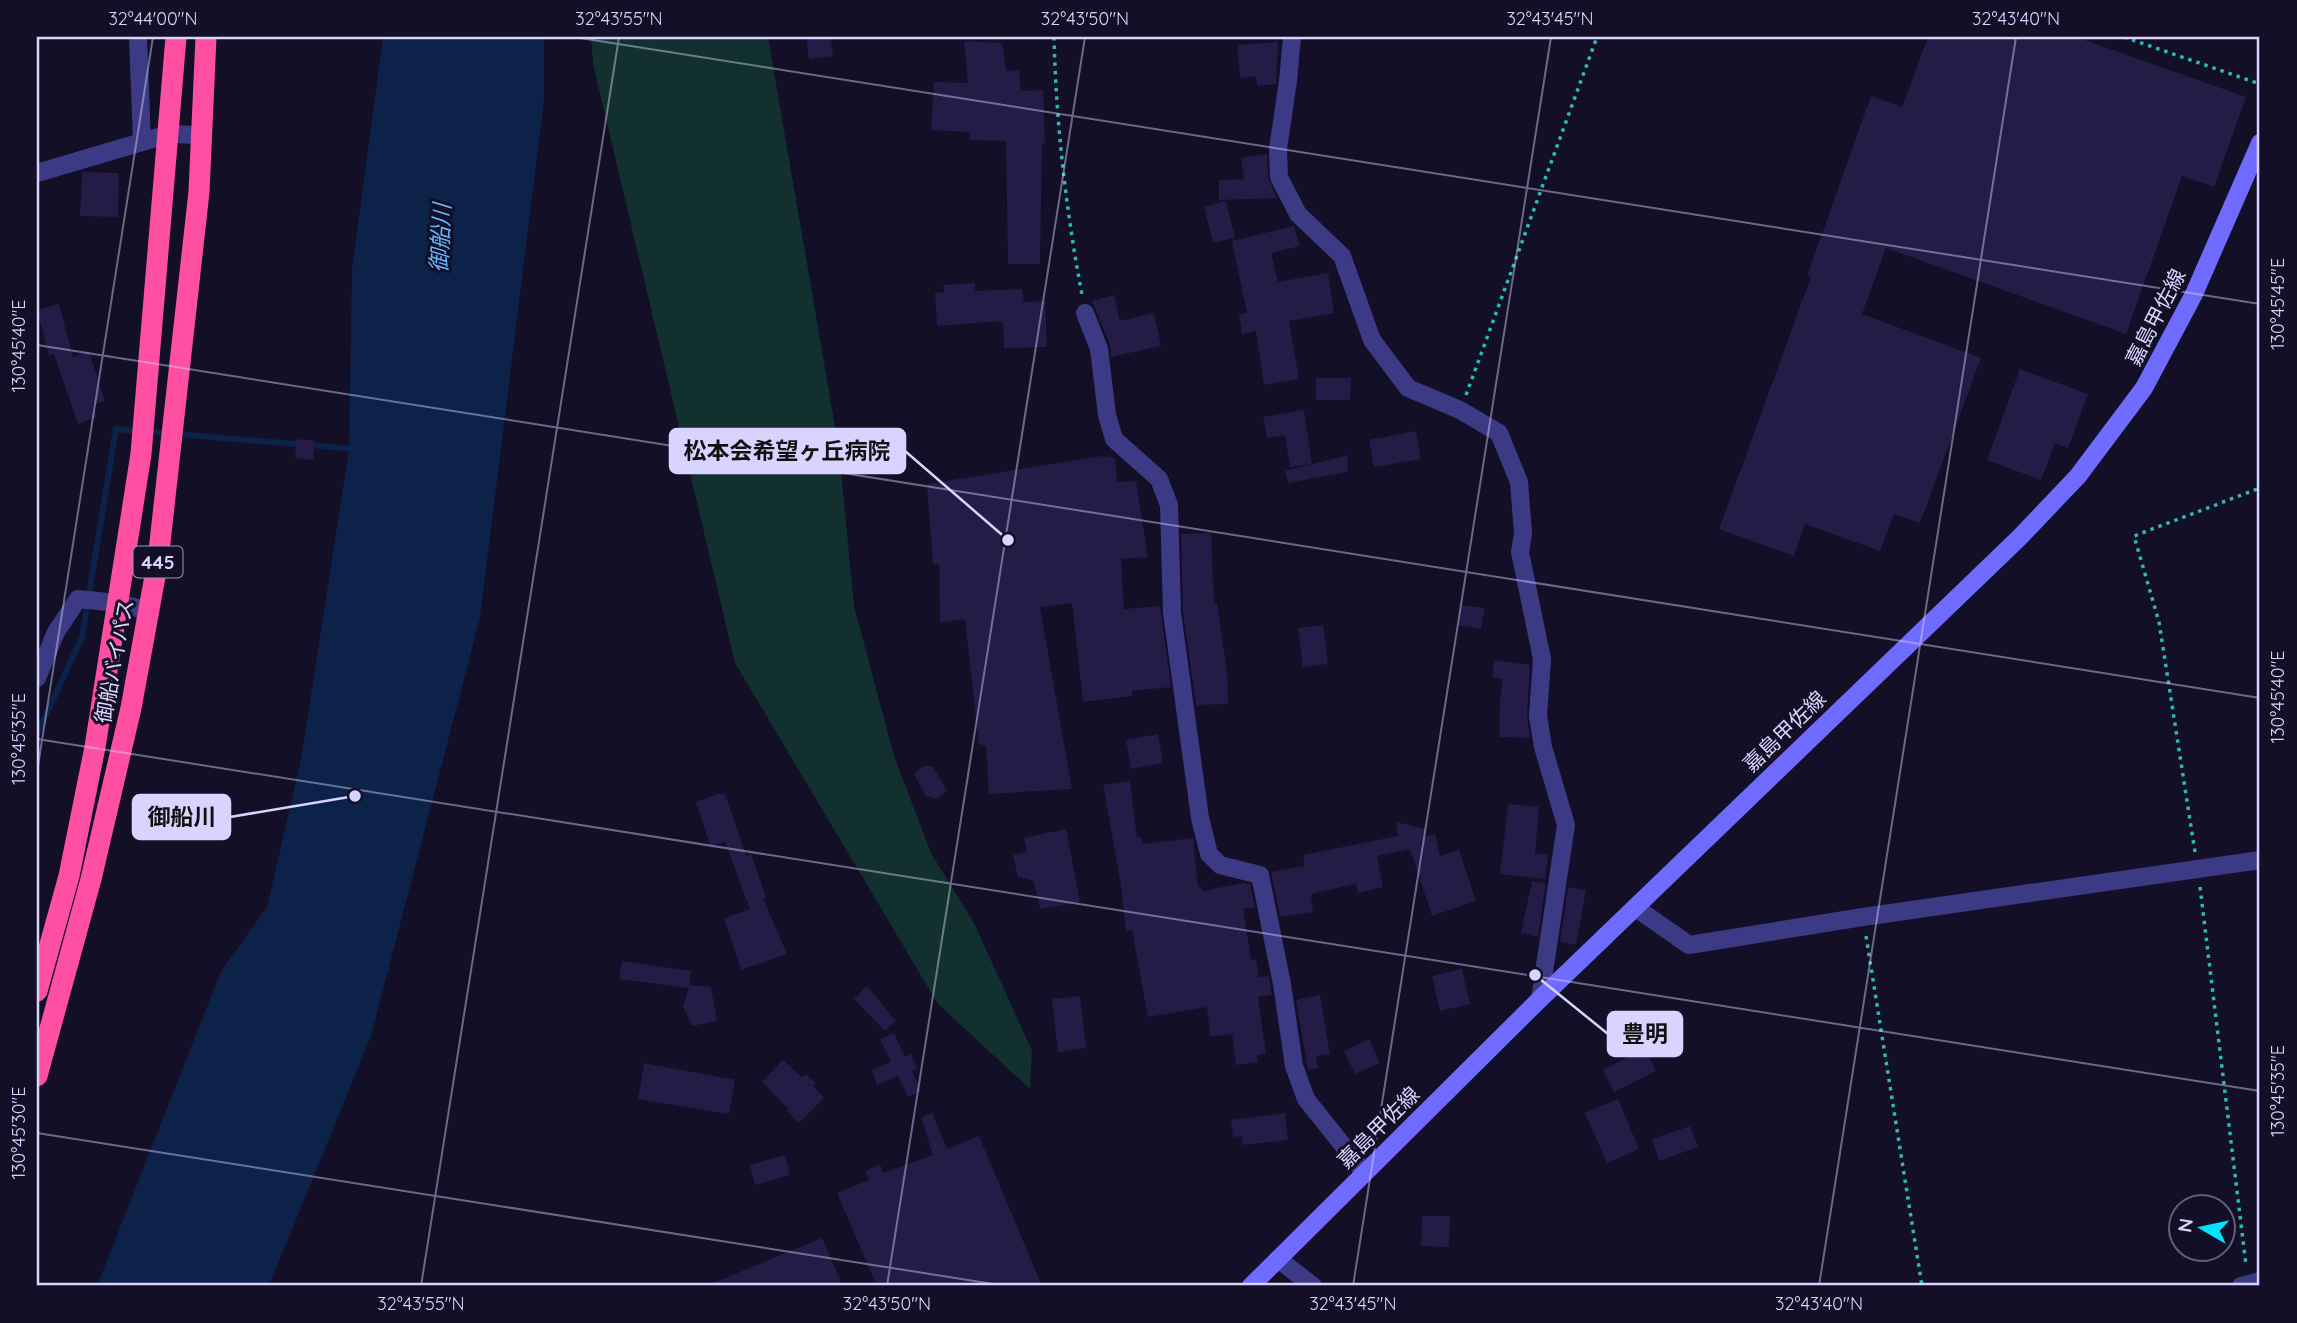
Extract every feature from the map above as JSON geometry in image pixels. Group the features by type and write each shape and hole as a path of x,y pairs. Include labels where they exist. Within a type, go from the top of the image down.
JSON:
{"highway":[{"name":"御船バイパス","path":"37,991 69,876 95,747 141,454 176,37"},
{"name":"御船バイパス","path":"37,1076 91,879 131,708 158,560 200,192 206,37"}],"main road":[{"name":"嘉島甲佐線","path":"1251,1286 1540,999 2020,537 2078,476 2144,388 2194,294 2260,143"}],"street":[{"path":"138,37 142,142"},
{"path":"1292,37 1278,149 1279,177 1298,214 1342,256 1372,340 1408,388 1460,410 1499,433 1519,482 1522,533 1520,552 1542,659 1538,716 1543,747 1566,825 1540,999"},
{"path":"37,173 169,134 202,135"},
{"path":"1085,313 1099,349 1107,415 1115,439 1159,479 1169,505 1172,613 1200,818 1209,854 1220,865 1259,875 1282,984 1294,1066 1306,1099 1365,1173"},
{"path":"37,678 56,632 78,599 118,603 149,611"},
{"path":"1636,908 1689,945 2260,860"},
{"path":"1278,1259 1313,1286"}],"path":[{"path":"1054,37 1057,111 1072,242 1085,313"},
{"path":"1460,410 1597,37"},
{"path":"2124,37 2260,84"},
{"path":"2250,1284 2198,870 2160,622 2134,536 2260,488"},
{"path":"1863,917 1922,1286"}],"green space":[{"path":"591,37 768,37 839,450 854,606 894,756 931,853 975,925 1032,1051 1030,1089 938,1004 735,663 593,64"}],"water":[{"path":"383,37 544,37 544,101 480,618 371,1036 269,1286 97,1286 221,971 267,907 301,759 349,450 352,269"}],"building":[{"path":"806,37 831,37 833,56 809,59"},
{"path":"1928,37 2076,37 2246,97 2214,187 2182,176 2126,334 1886,248 1862,314 1981,358 1920,523 1894,514 1880,551 1805,524 1794,556 1719,529 1811,277 1807,276 1871,96 1902,107"},
{"path":"964,41 1002,43 1006,71 1019,70 1021,91 1043,90 1045,143 1042,143 1040,264 1008,264 1006,141 969,140 970,132 931,130 934,82 968,83"},
{"path":"1278,42 1276,84 1257,86 1256,76 1240,78 1237,45"},
{"path":"1267,154 1268,178 1277,198 1219,200 1219,180 1244,179 1241,158"},
{"path":"82,172 119,173 118,217 80,216"},
{"path":"1226,201 1235,238 1213,243 1204,207"},
{"path":"1294,226 1300,246 1271,253 1278,282 1328,273 1334,313 1289,321 1299,379 1264,385 1256,331 1242,334 1239,314 1247,313 1232,241"},
{"path":"975,283 975,291 1022,289 1024,302 1045,301 1047,347 1004,348 1003,321 937,326 935,293 944,292 943,285"},
{"path":"1114,295 1120,321 1154,313 1161,346 1111,357 1110,345 1092,301"},
{"path":"59,304 73,357 89,351 105,401 93,405 97,417 78,424 54,354 49,355 37,310"},
{"path":"2020,369 2088,394 2068,448 2055,443 2041,480 1987,460"},
{"path":"1316,378 1351,378 1350,400 1316,400"},
{"path":"1304,410 1312,464 1290,467 1285,435 1267,438 1263,417"},
{"path":"1416,431 1421,459 1374,467 1369,440"},
{"path":"297,439 315,441 313,460 295,458"},
{"path":"1348,455 1347,472 1288,483 1285,471"},
{"path":"1102,456 1115,458 1117,482 1136,481 1148,557 1121,559 1124,609 1160,606 1171,687 1132,691 1132,696 1083,702 1072,603 1040,607 1072,789 989,794 986,746 979,744 965,619 940,623 939,564 933,564 927,484"},
{"path":"1211,533 1214,604 1217,603 1227,671 1228,704 1196,705 1183,612 1181,534"},
{"path":"1461,605 1485,608 1481,629 1458,625"},
{"path":"1323,625 1328,664 1303,667 1298,628"},
{"path":"1494,660 1530,665 1527,715 1530,738 1499,737 1503,679 1492,677"},
{"path":"1158,734 1163,763 1131,769 1126,740"},
{"path":"923,766 932,766 947,790 938,799 926,796 914,774"},
{"path":"1130,781 1137,838 1141,837 1143,844 1193,838 1198,887 1201,886 1202,891 1250,884 1255,907 1243,909 1251,960 1256,959 1259,977 1269,976 1272,995 1258,997 1266,1054 1257,1055 1258,1062 1236,1065 1232,1034 1210,1037 1207,1007 1148,1017 1132,930 1126,931 1121,885 1103,785"},
{"path":"717,794 725,794 746,856 751,854 766,897 763,898 787,954 741,970 724,918 750,909 725,842 710,846 696,802"},
{"path":"1508,804 1539,807 1535,853 1548,855 1545,879 1500,874"},
{"path":"1396,822 1425,829 1425,837 1435,834 1440,856 1459,850 1476,901 1432,916 1410,849 1377,856 1383,887 1358,893 1356,884 1311,894 1313,912 1280,917 1271,872 1305,866 1303,855 1398,836"},
{"path":"1066,829 1080,902 1040,909 1034,881 1018,877 1013,855 1027,852 1024,838"},
{"path":"1532,881 1546,883 1538,937 1521,933"},
{"path":"1568,887 1586,890 1576,945 1560,942"},
{"path":"622,961 691,971 689,988 619,979"},
{"path":"1462,969 1470,1004 1440,1011 1432,976"},
{"path":"690,985 711,987 717,1021 692,1026 683,1006"},
{"path":"867,986 896,1021 885,1031 854,999"},
{"path":"1320,995 1330,1054 1316,1056 1318,1068 1308,1070 1296,1000"},
{"path":"1080,996 1086,1048 1058,1052 1052,999"},
{"path":"894,1033 905,1057 911,1054 917,1069 912,1071 921,1091 908,1097 898,1076 877,1085 872,1070 891,1062 880,1039"},
{"path":"1369,1039 1380,1063 1355,1074 1344,1051"},
{"path":"1645,1048 1656,1071 1614,1092 1603,1070"},
{"path":"783,1060 802,1077 806,1074 816,1083 813,1086 824,1098 799,1123 762,1082"},
{"path":"644,1063 735,1080 729,1114 638,1099"},
{"path":"1618,1099 1639,1149 1607,1163 1585,1113"},
{"path":"932,1113 947,1149 979,1136 1042,1286 877,1286 837,1193 869,1180 866,1171 880,1164 883,1173 933,1155 921,1118"},
{"path":"1285,1113 1288,1140 1243,1145 1242,1136 1233,1137 1231,1120"},
{"path":"1690,1126 1698,1147 1659,1161 1652,1139"},
{"path":"785,1155 790,1175 755,1185 750,1165"},
{"path":"1422,1216 1450,1216 1449,1247 1421,1246"},
{"path":"822,1238 843,1286 706,1286"}],"waterway":[{"path":"37,734 82,637 116,429 356,449"}],"place":[{"name":"松本会希望ヶ丘病院","path":"1008,540"},
{"name":"御船川","path":"355,796"},
{"name":"豊明","path":"1535,975"}]}
